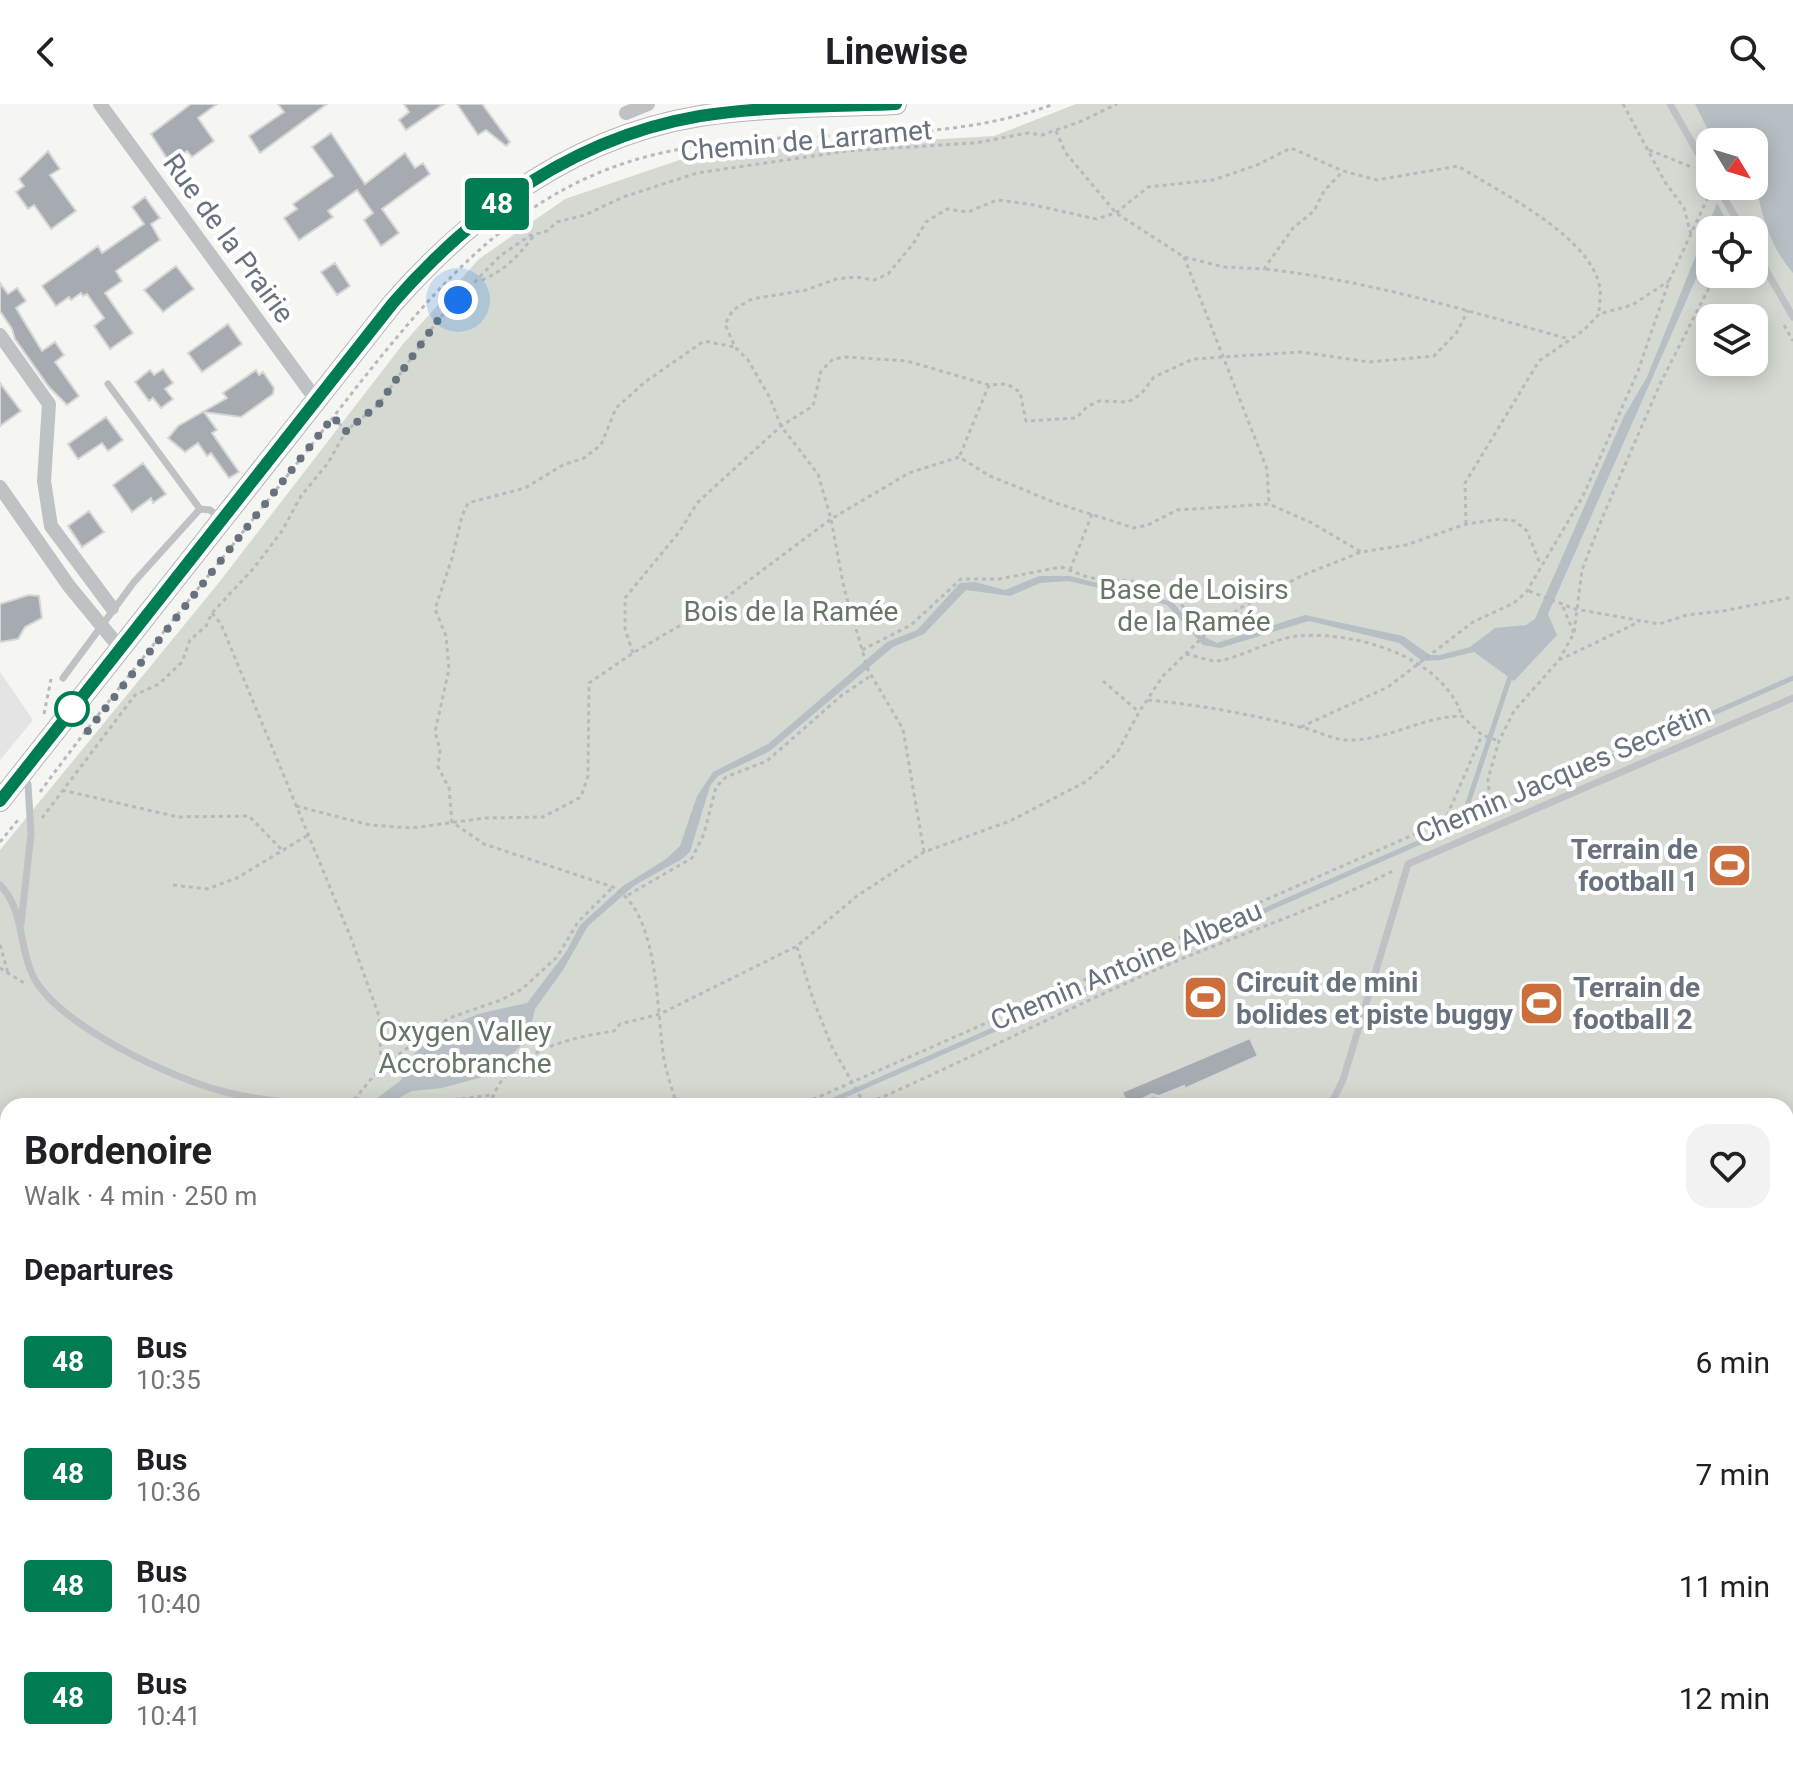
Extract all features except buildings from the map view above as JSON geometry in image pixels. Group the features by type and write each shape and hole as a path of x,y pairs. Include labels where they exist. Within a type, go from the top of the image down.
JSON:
{"main road":[{"name":"Chemin de Larramet","path":"0,800 423,269 465,230 529,182 613,140 654,126 733,112 796,106 896,104"}],"street":[{"name":"Rue de la Prairie","path":"100,104 317,401"},
{"path":"626,113 648,104"},
{"path":"0,335 49,404 44,481 51,526 112,608"},
{"path":"0,487 69,586 120,648"},
{"path":"69,586 86,574"}],"lane":[{"path":"1670,104 1696,150"},
{"path":"1768,273 1793,317"},
{"path":"1783,299 1793,304"},
{"path":"108,384 200,509 210,510 222,519"},
{"path":"63,678 112,608 200,509"},
{"name":"Chemin Jacques Secrétin","path":"1335,1098 1408,864 1793,698"},
{"path":"19,777 28,784 31,805 21,926"},
{"path":"0,885 13,902 32,974 42,990 75,1019 149,1062 199,1084 257,1098"}],"path":[{"name":"Chemin de Larramet","path":"0,842 424,303 468,257 514,221 557,193 651,155 698,147 981,124 1054,104"},
{"path":"39,824 135,695 159,684 182,662 190,640 206,626 212,613 253,569 282,531 301,496 328,463 346,431 379,404 438,320 500,256 535,234 623,197 697,173 847,151 976,143 1028,133 1042,135 1117,104"},
{"path":"1623,104 1665,182 1684,208 1691,235"},
{"path":"1056,131 1065,152 1116,213 1184,257 1224,267 1316,275 1468,310 1569,339"},
{"path":"924,852 903,729 868,670 844,588 831,519 818,474 781,426 770,398 748,360 735,347 725,324 733,310 752,299 806,290 836,279 856,277 874,280 888,274 913,244 926,222 947,209 968,212 997,200 1096,219 1116,213 1148,187 1213,180 1257,165 1291,148 1343,171 1377,180 1458,166 1547,222 1580,249 1600,289 1599,314"},
{"path":"1648,150 1694,168"},
{"path":"1264,269 1293,228 1314,211 1324,191 1343,171"},
{"path":"1301,727 1388,687 1473,622 1514,603 1527,591 1540,564 1569,523 1583,496 1638,371 1669,281 1707,200"},
{"path":"478,281 499,273 517,258 535,234"},
{"path":"1184,257 1267,469 1269,504"},
{"path":"1466,524 1465,483 1539,361 1584,330 1599,314 1632,305 1669,281"},
{"path":"1492,817 1488,779 1499,741 1514,711 1559,660 1574,633 1582,570 1603,516 1660,384 1709,288"},
{"path":"633,653 625,629 625,598 680,531 697,503 781,426 813,406 821,371 833,359 907,361 989,385 1007,384 1020,392 1026,421 1076,418 1088,406 1099,401 1128,402 1141,394 1154,377 1193,359 1222,354 1301,352 1369,362 1434,356 1457,332 1468,310"},
{"path":"452,822 449,788 438,767 440,750 435,732 449,669 446,636 435,609 468,503 525,488 563,465 584,458 601,445 616,408 645,382 704,341 735,347"},
{"path":"959,457 989,385"},
{"path":"333,417 346,431"},
{"path":"296,806 370,825 412,828 485,818 543,817 581,797 588,776 589,683 720,602 831,519 909,473 959,457 990,476 1134,528 1148,525 1177,510 1269,504 1312,523 1361,552"},
{"path":"1070,570 1092,514"},
{"path":"491,1098 503,1079 532,1053 584,1036 614,1031 620,1024 660,1014 797,946 857,896 924,852 1010,821 1087,781 1117,753 1163,676 1212,628 1242,607 1301,576 1361,552 1406,545 1466,524 1500,519 1515,521 1527,531 1540,564"},
{"path":"862,650 911,625 961,579 999,579 1061,567 1090,578 1132,581 1177,601 1212,628"},
{"path":"1527,591 1563,606 1659,624 1687,615 1793,597"},
{"path":"1563,606 1574,633"},
{"path":"212,613 221,624 379,1016 381,1067"},
{"path":"1559,660 1639,622"},
{"path":"1186,654 1218,662 1294,636 1335,635 1404,655 1437,681 1459,707 1462,716 1482,735 1499,741"},
{"path":"628,895 692,858 704,834 716,787 726,777 767,761 842,695 870,676"},
{"path":"1103,681 1139,712"},
{"path":"1148,700 1203,705 1346,740 1384,735 1442,716 1462,716"},
{"path":"815,1098 1440,823 1446,818 1482,735"},
{"path":"62,790 178,817 249,816 284,852"},
{"path":"452,822 484,844 614,887 628,895 653,959 665,1063 675,1098"},
{"path":"173,885 207,889 237,878 308,835"},
{"name":"Chemin Antoine Albeau","path":"879,1098 1150,972 1243,933 1291,917 1408,864"},
{"path":"356,1098 381,1067 449,1018 501,1000 522,989 557,957 578,922 614,887"},
{"path":"0,945 8,973 0,968"},
{"path":"797,946 832,1047 861,1098"},
{"path":"469,1098 492,1095"}],"shaded area":[{"path":"1695,104 1793,104 1793,273 1774,244 1768,230 1768,216 1763,216 1759,200 1768,200 1768,128 1707,128"},
{"path":"1717,203 1724,216 1712,216"},
{"path":"1696,255 1696,279 1548,614 1557,635 1514,681 1474,652 1422,661 1399,643 1309,621 1220,648 1203,645 1167,605 1134,596 1068,581 1040,583 1010,596 966,590 924,634 893,647 770,751 718,776 710,786 690,852 635,885 588,926 563,970 535,1009 528,1038 509,1058 483,1077 442,1088 412,1091 398,1098 377,1098 401,1080 415,1053 442,1029 478,1014 527,1003 566,952 580,925 623,886 666,859 680,846 697,796 713,772 768,744 887,642 917,630 960,583 975,582 1005,590 1039,576 1070,576 1173,602 1198,634 1217,643 1305,615 1403,636 1430,655 1440,655 1470,647 1495,628 1526,625 1535,619 1624,416 1647,377"},
{"path":"0,672 33,720 0,760"}],"green space":[{"name":"Bois de la Ramée","path":"1076,104 1793,104 1793,1098 0,1098 0,850 217,585 403,344 479,259 565,199 700,153 994,136"}],"waterway":[{"path":"1461,824 1511,674"},
{"path":"838,1098 1793,678"}],"bus line":[{"name":"48","path":"0,801 393,303 423,269 494,207 567,160 654,126 733,112 896,104"}],"place":[{"name":"Terrain de football 1","path":"1729,865"},
{"name":"Circuit de mini bolides et piste buggy","path":"1205,998"},
{"name":"Terrain de football 2","path":"1542,1003"}],"route":[{"path":"72,709 87,732 333,417 346,431 368,415 438,320 458,300"}],"park label":[{"name":"Base de Loisirs de la Ramée","path":"1194,605"},
{"name":"Oxygen Valley Accrobranche","path":"465,1047"}]}
